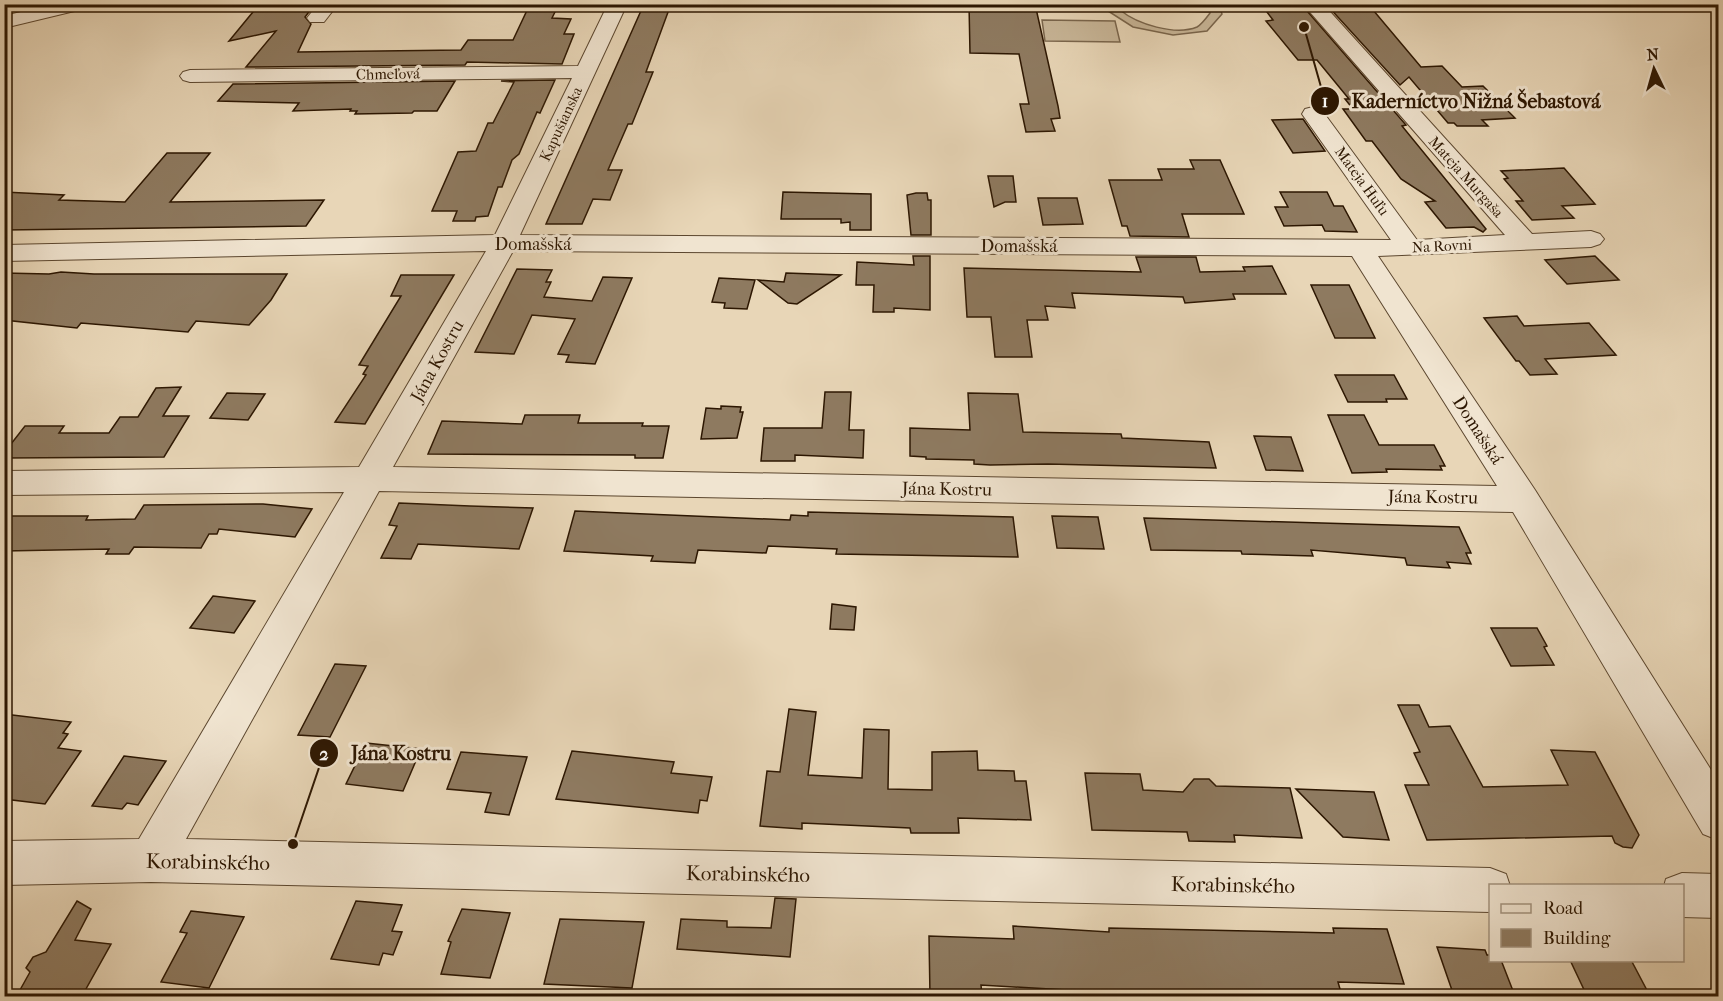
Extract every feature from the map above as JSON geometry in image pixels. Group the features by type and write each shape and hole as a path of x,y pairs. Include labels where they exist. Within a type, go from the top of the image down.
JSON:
{"street":[{"path":"4,22 80,4"},
{"name":"Kapušianska","path":"504,243 618,4"},
{"name":"Mateja Murgaša","path":"1312,4 1525,242"},
{"name":"Chmeľová","path":"190,76 585,72"},
{"name":"Mateja Huľu","path":"1313,114 1410,248"},
{"name":"Na Rovni","path":"1360,248 1410,248 1591,239"},
{"name":"Domašská","path":"4,253 504,243 1360,248 1523,499 1719,819"},
{"name":"Jána Kostru","path":"151,860 504,243"},
{"name":"Jána Kostru","path":"4,483 371,478 1523,499"},
{"name":"Korabinského","path":"4,863 151,860 1489,890"},
{"path":"1684,895 1719,896"}],"shaded area":[{"path":"1107,5 1219,5 1222,14 1207,31 1173,35 1133,27 1108,11","holes":["1120,10 1210,12 1197,27 1178,30 1146,24"]},
{"path":"1042,20 1115,21 1120,42 1045,41"}],"building":[{"path":"267,4 315,4 305,17 311,24 298,52 461,50 468,40 513,40 530,4 559,4 552,18 571,19 564,34 574,34 562,64 467,62 465,65 246,67 276,31 229,41 257,7 265,7"},
{"path":"644,4 671,4 646,72 653,72 632,124 628,124 608,170 622,170 610,200 593,199 582,224 546,224"},
{"path":"969,4 1035,4 1060,118 1051,119 1055,131 1026,132 1020,104 1029,104 1019,54 970,53"},
{"path":"1261,4 1301,4 1406,125 1402,126 1486,229 1483,232 1474,227 1446,228 1425,202 1435,201 1401,179 1372,141 1366,141 1343,109 1353,109 1345,99 1349,99 1317,60 1298,60 1266,21 1273,20"},
{"path":"1326,4 1368,4 1421,67 1442,66 1462,87 1483,86 1515,118 1482,120 1488,126 1457,126 1454,123 1448,123 1409,77 1400,85"},
{"path":"555,80 540,113 537,112 519,154 512,160 502,187 498,187 488,216 476,217 475,221 453,221 457,211 432,211 458,152 476,151 488,123 493,123 514,82 501,81"},
{"path":"455,81 437,111 355,114 357,111 350,111 351,109 293,111 299,103 218,101 233,84"},
{"path":"1303,119 1325,151 1293,153 1272,120"},
{"path":"167,153 210,153 170,202 324,200 306,226 4,230 4,192 64,195 59,200 125,202"},
{"path":"1190,160 1220,160 1244,214 1182,214 1189,237 1130,236 1127,226 1122,226 1109,180 1162,180 1158,169 1194,169"},
{"path":"1564,168 1595,204 1562,206 1574,218 1532,220 1516,201 1523,201 1504,179 1508,178 1501,171"},
{"path":"988,176 1013,176 1016,202 1005,202 994,207"},
{"path":"783,192 871,194 871,230 850,230 850,222 841,223 841,219 781,219"},
{"path":"1280,192 1327,192 1334,206 1343,206 1357,232 1325,231 1322,225 1284,226 1275,207 1288,207"},
{"path":"927,193 928,200 931,200 931,235 911,235 907,195"},
{"path":"1038,198 1077,198 1083,224 1043,225"},
{"path":"913,256 930,256 930,310 894,308 894,312 873,312 874,285 856,285 857,262 914,265"},
{"path":"1595,256 1619,280 1567,284 1545,260"},
{"path":"1136,257 1196,257 1200,272 1245,271 1243,267 1272,266 1286,294 1233,294 1235,299 1185,303 1183,297 1072,293 1075,308 1045,306 1048,320 1027,320 1032,357 995,357 991,317 967,317 964,268 1141,272"},
{"path":"517,269 552,270 546,282 551,282 544,297 592,301 603,277 632,278 595,364 566,362 569,355 558,354 575,319 532,315 514,354 475,352"},
{"path":"4,273 287,274 271,300 249,325 196,321 188,332 81,323 77,328 4,320"},
{"path":"786,273 841,275 797,304 788,303 758,280 784,282"},
{"path":"401,275 454,275 365,424 335,422 366,375 363,374 368,366 359,365 401,296 391,296"},
{"path":"719,278 755,280 747,309 724,308 725,303 712,302"},
{"path":"1311,285 1349,285 1375,338 1335,338"},
{"path":"1517,316 1524,326 1589,323 1616,355 1545,359 1557,374 1530,375 1519,361 1516,361 1484,318"},
{"path":"1335,375 1394,375 1407,399 1386,399 1387,402 1348,402"},
{"path":"181,387 163,416 189,416 164,457 4,458 4,453 25,426 64,426 59,433 109,433 120,417 138,417 156,388"},
{"path":"825,392 851,392 849,430 864,430 863,458 795,455 795,461 761,461 764,428 822,428"},
{"path":"227,393 265,394 248,420 210,418"},
{"path":"968,393 1018,394 1023,432 1121,434 1122,438 1209,442 1216,468 990,465 974,464 974,460 926,459 926,457 910,456 910,428 970,430"},
{"path":"721,406 741,407 740,412 743,412 737,438 701,439 706,408 721,409"},
{"path":"525,415 580,415 578,423 643,423 642,426 669,426 663,458 635,458 635,455 428,454 442,421 522,424"},
{"path":"1328,415 1364,415 1379,445 1434,445 1445,466 1440,466 1442,470 1386,469 1387,472 1352,473"},
{"path":"1254,436 1291,437 1303,471 1266,470"},
{"path":"399,503 533,508 519,549 418,544 411,559 381,558 397,526 389,525"},
{"path":"263,504 312,509 295,537 219,529 217,534 209,534 201,548 134,547 129,554 106,554 109,549 4,551 4,516 88,516 86,520 135,519 144,505"},
{"path":"575,511 790,520 791,515 808,516 808,512 1013,517 1018,557 836,554 837,549 768,546 766,553 698,550 695,563 651,561 653,556 564,551"},
{"path":"1052,516 1098,517 1104,549 1057,548"},
{"path":"1144,518 1459,527 1471,553 1466,553 1471,564 1447,562 1450,568 1407,565 1405,558 1311,550 1313,556 1242,554 1241,551 1151,550"},
{"path":"213,596 255,601 234,633 190,628"},
{"path":"832,604 856,607 854,630 830,629"},
{"path":"1491,628 1537,628 1554,665 1511,666"},
{"path":"335,664 366,666 330,737 298,735"},
{"path":"1398,705 1419,705 1429,727 1450,726 1483,787 1568,785 1551,750 1595,752 1639,835 1632,848 1615,843 1612,836 1427,840 1405,785 1429,785 1414,753 1420,752"},
{"path":"789,709 816,712 808,775 862,778 864,729 889,730 888,789 932,790 932,752 977,751 978,770 1014,771 1015,781 1026,781 1031,820 958,818 959,833 911,833 910,828 802,823 802,829 760,826 767,771 780,772"},
{"path":"4,714 71,722 63,733 68,734 58,748 81,751 45,804 4,799"},
{"path":"366,743 421,749 403,791 346,784"},
{"path":"572,751 674,762 671,773 712,777 707,801 700,800 698,813 556,799"},
{"path":"461,752 527,757 509,815 485,812 491,793 447,789"},
{"path":"124,756 166,761 138,805 127,803 122,809 92,806"},
{"path":"1085,773 1140,774 1143,790 1183,792 1194,779 1209,779 1216,786 1290,788 1302,838 1234,835 1235,842 1189,841 1187,832 1092,830"},
{"path":"1296,789 1374,792 1389,840 1343,837"},
{"path":"775,898 796,899 790,957 677,949 681,919 727,921 727,927 771,928"},
{"path":"77,901 91,909 75,940 111,944 82,996 34,996 37,991 20,990 30,972 26,968 33,957 46,952"},
{"path":"356,901 402,905 392,931 402,932 393,955 383,953 379,965 331,959"},
{"path":"462,909 510,913 490,978 441,974 451,942 448,941"},
{"path":"191,911 244,917 209,988 161,982 187,933 180,932"},
{"path":"560,919 644,922 632,988 544,984"},
{"path":"1013,926 1109,932 1109,928 1334,933 1333,928 1387,929 1404,984 1338,982 1342,996 1118,996 1118,993 981,985 982,996 930,996 929,936 1014,939"},
{"path":"1437,947 1485,950 1489,955 1489,962 1502,962 1515,996 1454,996"},
{"path":"1571,962 1632,962 1650,996 1587,996"}],"place":[{"name":"Kaderníctvo Nižná Šebastová","path":"1304,27"},
{"name":"Jána Kostru","path":"293,844"}]}
